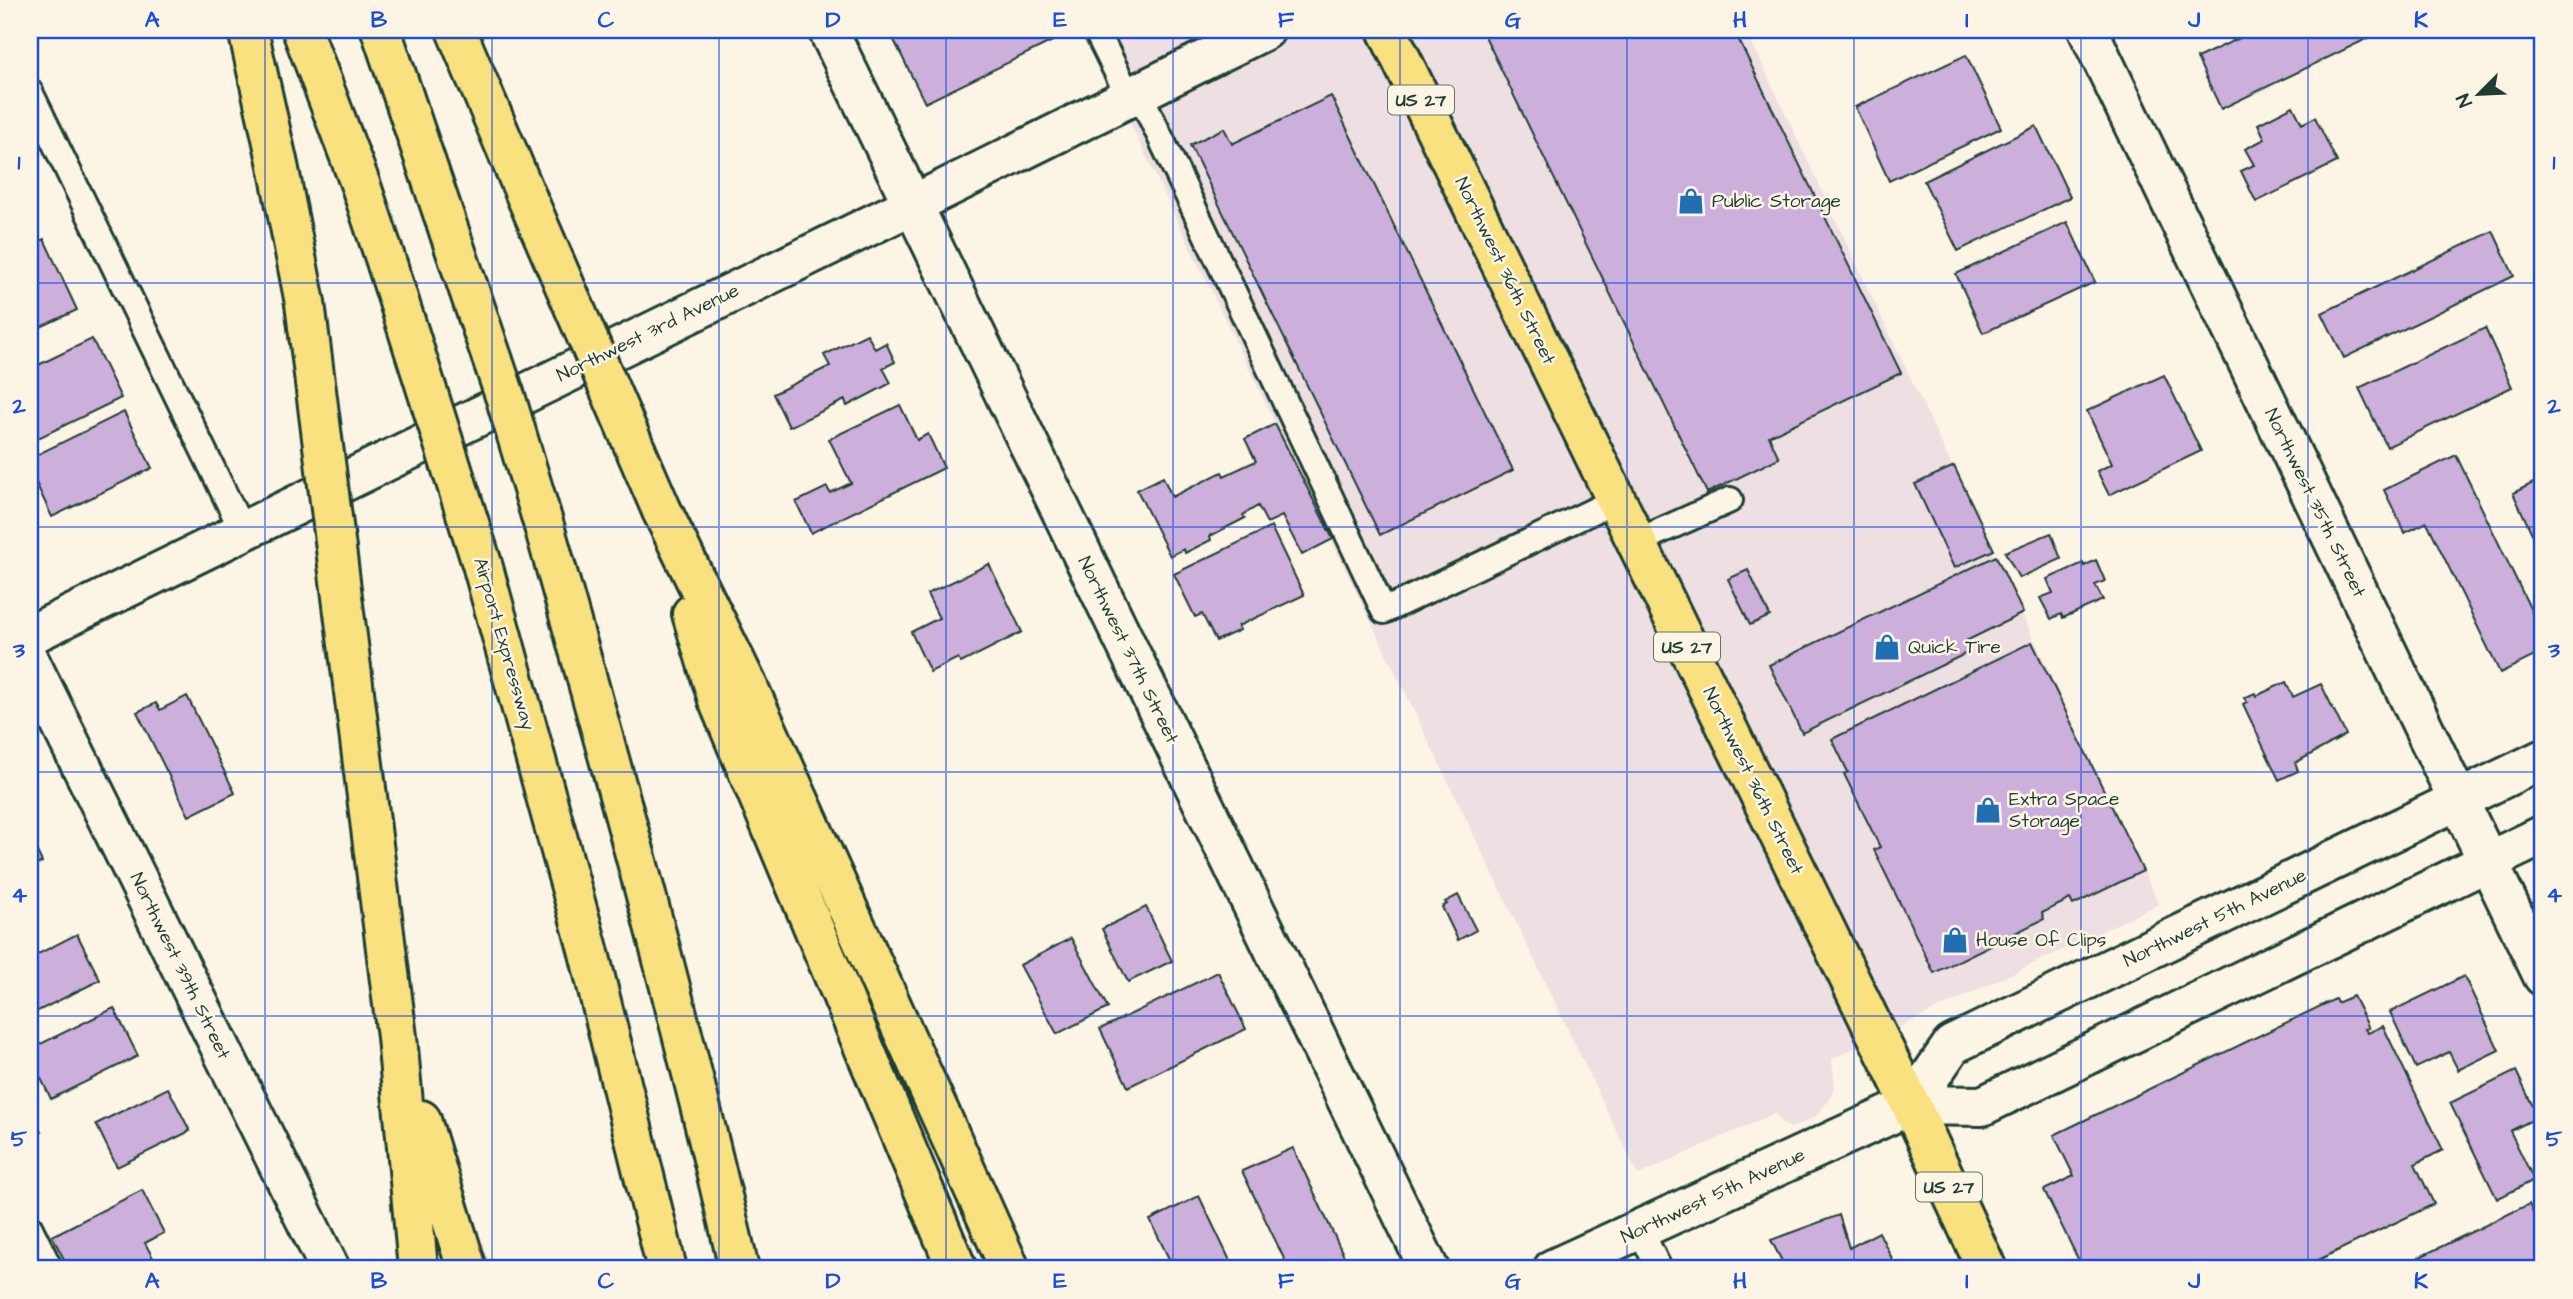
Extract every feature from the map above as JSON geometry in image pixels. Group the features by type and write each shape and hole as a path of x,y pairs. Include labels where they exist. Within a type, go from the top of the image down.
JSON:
{"main road":[{"path":"248,30 305,303 397,1037 418,1269"},
{"name":"Airport Expressway","path":"302,30 361,186 482,564 588,949 667,1269"},
{"path":"380,30 506,399 544,526 699,1094 740,1269"},
{"path":"456,30 662,511 748,687 1010,1269"},
{"name":"Northwest 36th Street","path":"1387,30 1911,1105 1987,1269"},
{"path":"662,511 718,701 957,1269"},
{"path":"397,1037 467,1269"}],"street":[{"name":"Northwest 37th Street","path":"828,30 1429,1269"},
{"name":"Northwest 3rd Avenue","path":"30,635 1265,30"},
{"name":"Northwest 35th Street","path":"2088,30 2543,976"},
{"name":"Northwest 39th Street","path":"30,662 330,1269"},
{"name":"Northwest 5th Avenue","path":"1911,1105 1952,1045 2543,759"},
{"name":"Northwest 5th Avenue","path":"1553,1269 1911,1105 1982,1106 2543,835"}],"lane":[{"path":"1096,30 1134,95 1384,611 1616,500"},
{"path":"30,92 242,530"},
{"path":"1636,542 1730,500"},
{"path":"30,1228 50,1269"},
{"path":"1640,1229 1659,1269"}],"shaded area":[{"path":"1085,30 1746,30 2159,904 1832,1059 1835,1086 1830,1099 1816,1116 1792,1128 1783,1125 1775,1113 1638,1175"}],"building":[{"path":"889,30 1075,30 925,103"},
{"name":"Public Storage","path":"1482,30 1734,30 1901,373 1769,436 1779,458 1707,493"},
{"path":"2256,30 2378,30 2379,33 2221,109 2197,58"},
{"path":"1966,55 2001,128 1889,181 1855,107"},
{"path":"1331,96 1513,470 1380,535 1190,145 1224,128 1232,144"},
{"path":"2293,106 2302,124 2315,117 2337,162 2256,202 2241,171 2254,165 2245,149 2265,139 2258,124"},
{"path":"2036,126 2070,197 1958,251 1924,181"},
{"path":"2067,222 2095,282 1983,333 1956,274"},
{"path":"2493,231 2514,276 2344,358 2322,313"},
{"path":"44,239 77,310 30,332 30,245"},
{"path":"2485,328 2512,387 2387,447 2359,388"},
{"path":"867,334 875,349 886,343 895,362 883,368 891,383 847,406 845,400 789,427 773,394 830,366 824,355"},
{"path":"92,339 121,398 30,442 30,369"},
{"path":"2164,375 2201,451 2109,495 2097,471 2112,464 2087,411"},
{"path":"900,405 917,440 928,434 944,468 811,533 796,502 827,487 830,493 851,483 829,439"},
{"path":"124,412 152,468 52,517 30,470 30,458"},
{"path":"1275,424 1333,539 1302,555 1282,516 1267,523 1258,506 1243,515 1245,518 1210,536 1211,540 1185,553 1184,549 1170,556 1137,490 1163,477 1172,497 1222,472 1224,476 1256,461 1245,439"},
{"path":"2456,455 2543,635 2543,652 2500,673 2427,522 2405,533 2384,490"},
{"path":"1954,466 1994,550 1954,568 1915,484"},
{"path":"2543,478 2543,557 2513,493"},
{"path":"1271,527 1304,595 1238,626 1240,630 1216,641 1202,614 1195,617 1174,574"},
{"path":"2051,533 2061,559 2019,578 2005,552"},
{"name":"Quick Tire","path":"1996,556 2023,613 1964,642 1969,652 1802,733 1769,665"},
{"path":"2096,560 2105,581 2095,585 2103,600 2063,618 2061,614 2051,619 2040,598 2053,593 2047,579"},
{"path":"989,564 1022,632 961,663 958,658 930,672 911,632 939,618 927,594"},
{"path":"1748,570 1770,616 1750,625 1728,579"},
{"name":"Extra Space Storage","path":"2032,642 2143,871 2073,905 2070,899 2042,913 2044,919 1934,973 1874,850 1880,847 1844,774 1848,772 1832,739"},
{"path":"2286,682 2293,697 2321,684 2346,735 2295,763 2298,771 2279,780 2243,704 2247,702 2244,698 2255,693 2256,696"},
{"path":"187,696 235,793 189,816 137,712 156,703 160,710"},
{"path":"30,837 42,862 30,868"},
{"path":"1458,895 1476,930 1458,940 1442,907 1447,904 1445,902"},
{"path":"1146,907 1172,961 1128,982 1102,929"},
{"path":"77,934 100,980 30,1015 30,958"},
{"path":"1071,938 1108,1008 1057,1034 1020,965"},
{"path":"1218,972 1246,1029 1128,1087 1100,1029"},
{"path":"2464,976 2499,1050 2458,1070 2449,1052 2416,1068 2390,1012"},
{"path":"2353,996 2369,1028 2365,1029 2368,1033 2383,1026 2443,1150 2415,1164 2434,1204 2300,1269 2117,1269 2113,1261 2095,1269 2083,1269 2044,1190 2074,1176 2054,1135 2335,999 2337,1003"},
{"path":"114,1008 138,1056 51,1099 30,1056 30,1049"},
{"path":"2516,1071 2538,1117 2510,1131 2534,1180 2497,1199 2450,1103"},
{"path":"168,1088 190,1131 117,1167 96,1124"},
{"path":"30,1109 41,1132 30,1137"},
{"path":"1293,1148 1350,1269 1289,1269 1242,1171"},
{"path":"142,1190 164,1233 145,1243 159,1269 69,1269 52,1236"},
{"path":"1199,1196 1234,1269 1174,1269 1150,1220"},
{"path":"2529,1204 2543,1234 2543,1259 2522,1269 2395,1269"},
{"path":"1839,1215 1849,1248 1879,1232 1897,1269 1786,1269 1771,1240"}],"place":[{"name":"Public Storage","path":"1691,201"},
{"name":"Quick Tire","path":"1887,647"},
{"name":"Extra Space Storage","path":"1988,810"},
{"name":"House Of Clips","path":"1955,940"}]}
